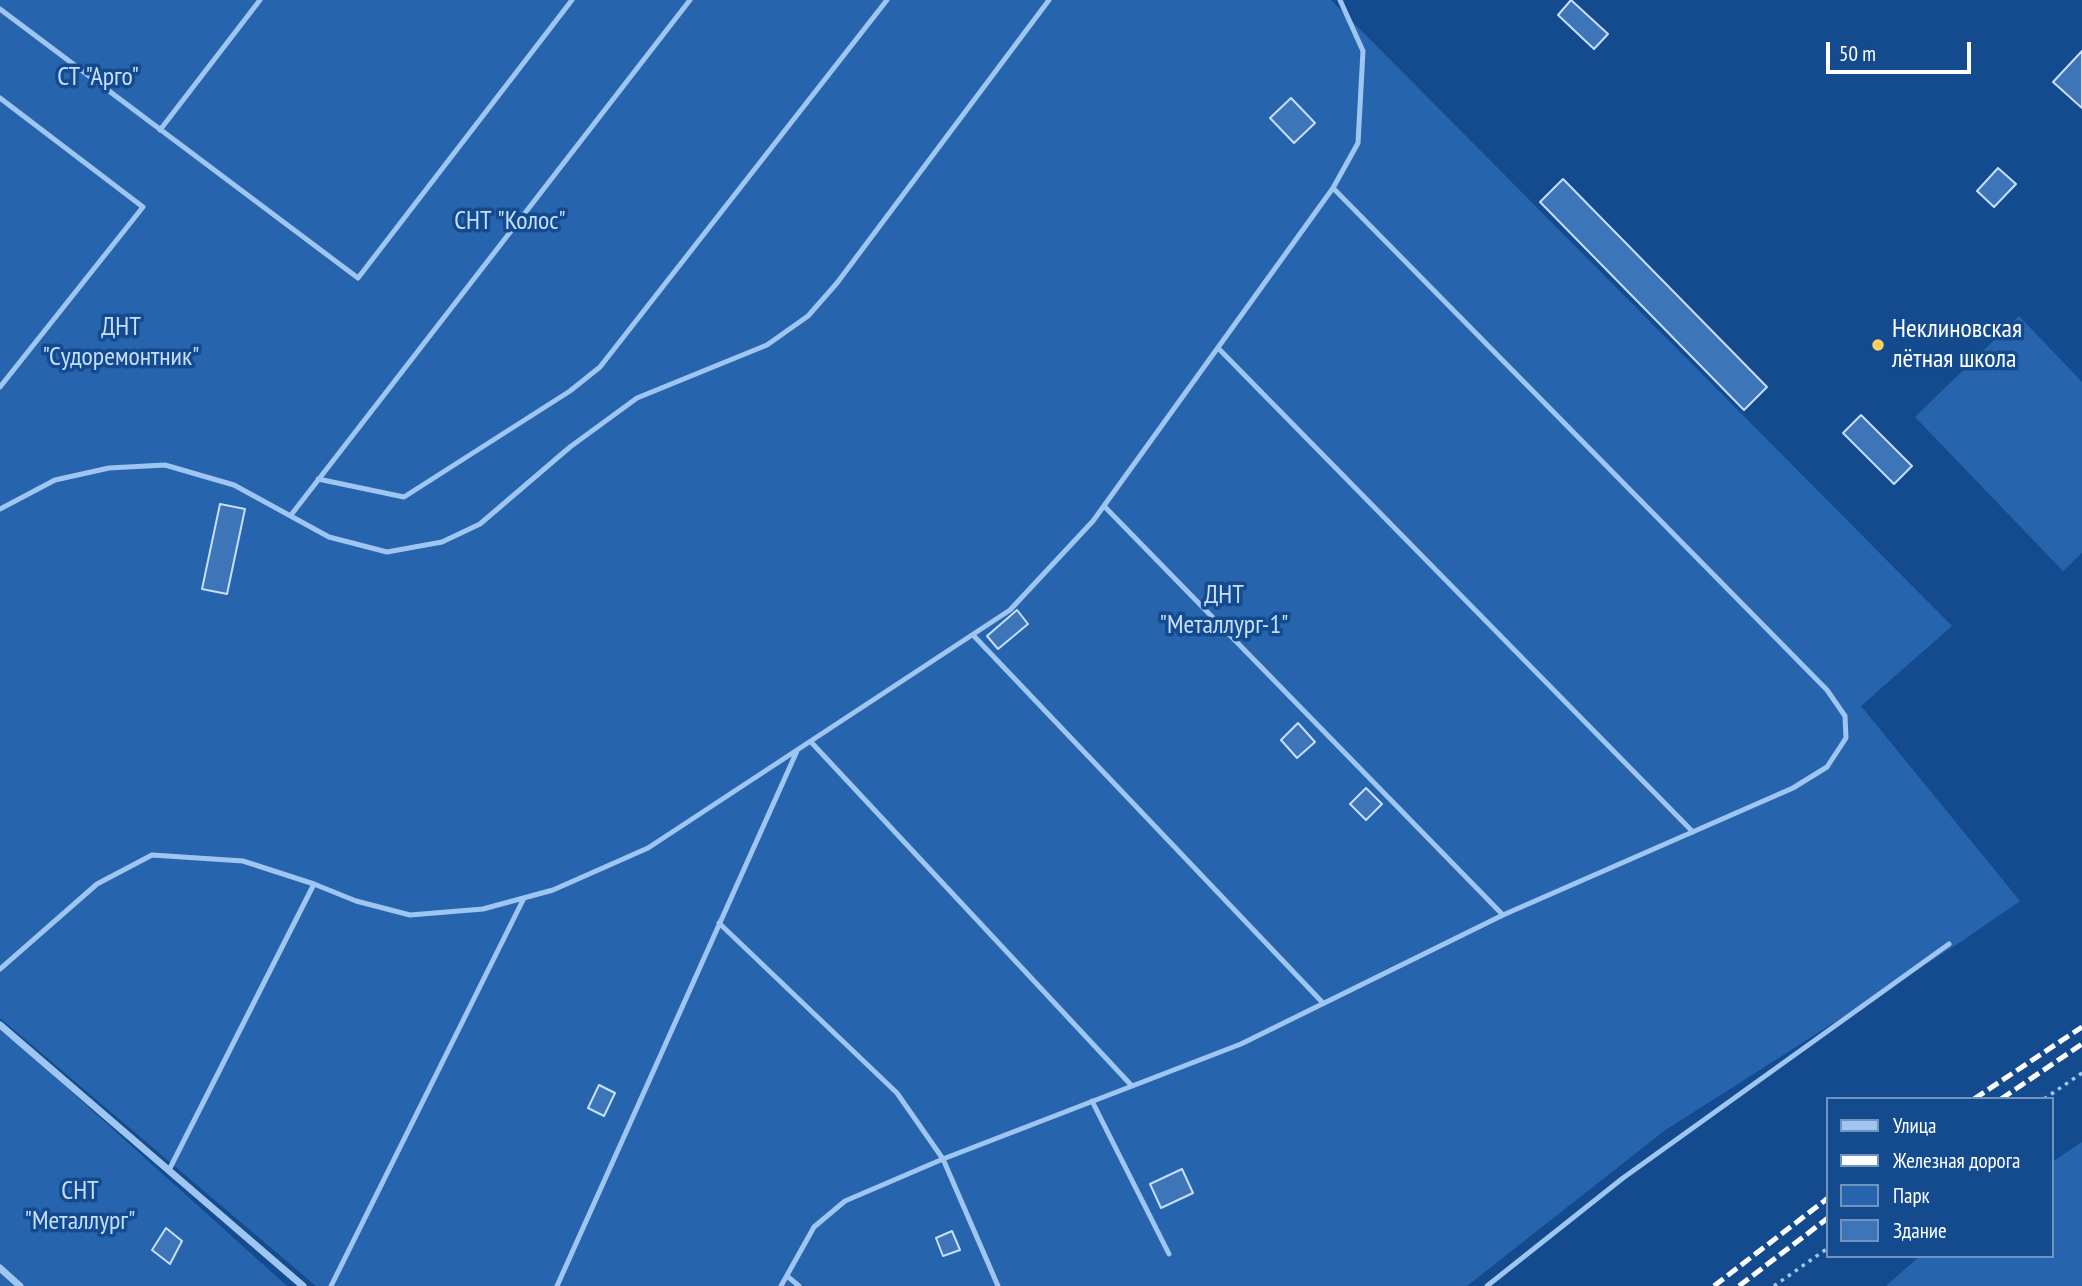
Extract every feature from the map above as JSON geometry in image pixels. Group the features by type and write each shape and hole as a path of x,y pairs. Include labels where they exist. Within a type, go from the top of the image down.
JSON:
{"street":[{"path":"0,1025 303,1286"},
{"path":"0,1268 20,1286"}],"lane":[{"path":"160,130 260,0"},
{"path":"0,9 358,278 572,0"},
{"path":"291,515 690,0"},
{"path":"318,479 404,497 570,391 600,368 887,0"},
{"path":"0,509 55,480 110,468 164,464 234,485 329,537 387,552 442,541 480,524 570,447 636,398 767,345 808,316 837,283 1049,0"},
{"path":"0,969 97,884 152,855 243,861 356,901 410,915 483,909 553,890 648,848 1010,610 1093,521 1333,188 1358,143 1363,51 1340,0"},
{"path":"0,98 143,207 0,387"},
{"path":"781,1286 814,1227 845,1201 943,1159 1241,1044 1503,915 1793,788 1827,767 1846,738 1845,716 1827,690 1333,188"},
{"path":"1218,348 1693,832"},
{"path":"1104,506 1503,915"},
{"path":"974,635 1323,1003"},
{"path":"811,741 1132,1086"},
{"path":"557,1286 797,751"},
{"path":"169,1170 313,884"},
{"path":"331,1286 524,898"},
{"path":"719,923 897,1093 943,1159 998,1286"},
{"path":"1487,1286 1623,1178 1949,944"},
{"path":"1092,1101 1169,1254"},
{"path":"787,1276 799,1286"}],"path":[{"path":"2047,1097 2082,1073"},
{"path":"1774,1286 1826,1249"}],"green space":[{"name":"ДНТ \"Металлург-1\"","path":"0,0 1331,0 1952,626 1861,706 2020,901 1962,941 1664,1131 1467,1286 316,1286 0,1018"},
{"path":"2019,316 2082,382 2082,553 2063,571 1915,417"},
{"name":"СНТ \"Металлург\"","path":"0,1030 25,1050 287,1286 0,1286"},
{"path":"2082,1142 2082,1286 1886,1286 1918,1258 2054,1258 2054,1161"}],"building":[{"path":"1571,0 1608,34 1594,49 1558,15"},
{"path":"2082,51 2082,108 2053,82"},
{"path":"1291,98 1315,123 1294,143 1270,118"},
{"path":"1998,168 2016,184 1994,207 1977,191"},
{"path":"1563,179 1767,387 1744,410 1540,202"},
{"path":"1861,415 1912,466 1894,484 1843,433"},
{"path":"220,504 245,509 227,594 202,589"},
{"path":"1017,610 1028,624 998,649 987,636"},
{"path":"1298,723 1315,742 1297,758 1281,740"},
{"path":"1366,788 1382,804 1366,820 1350,804"},
{"path":"599,1085 615,1093 604,1116 588,1108"},
{"path":"1182,1169 1193,1193 1161,1208 1150,1184"},
{"path":"166,1228 182,1241 170,1264 152,1250"},
{"path":"952,1231 960,1250 943,1256 936,1238"}],"railway":[{"path":"1977,1097 2082,1027"},
{"path":"2004,1097 2082,1044"},
{"path":"1714,1286 1826,1200"},
{"path":"1739,1286 1826,1220"}],"place":[{"name":"Неклиновская лётная школа","path":"1878,345"}],"park label":[{"name":"СТ \"Арго\"","path":"98,78"},
{"name":"СНТ \"Колос\"","path":"510,222"},
{"name":"ДНТ \"Судоремонтник\"","path":"121,343"}]}
